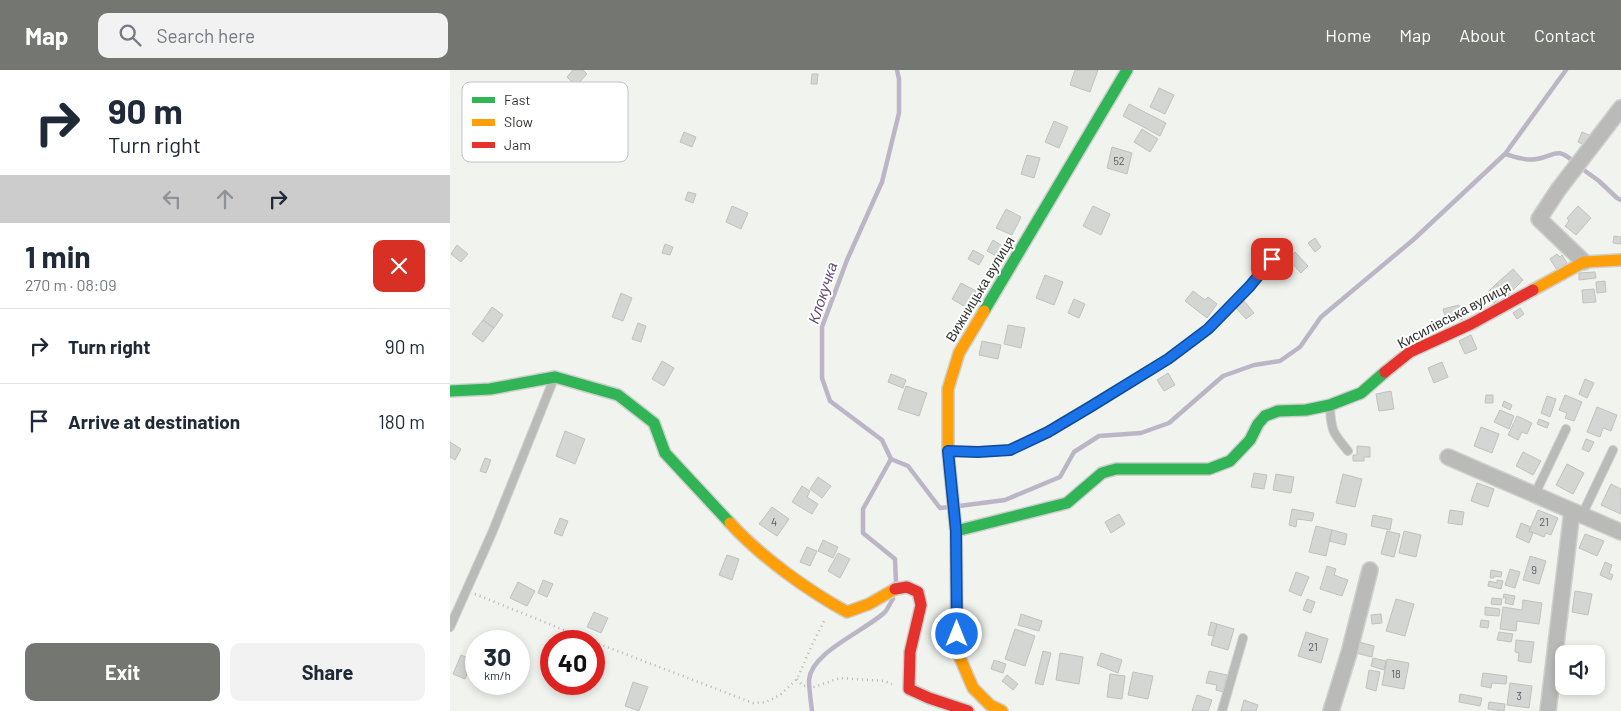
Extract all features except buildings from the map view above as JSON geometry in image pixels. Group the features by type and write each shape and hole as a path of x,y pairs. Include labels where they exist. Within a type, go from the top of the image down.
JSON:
{"street":[{"name":"Вижницька вулиця","path":"1002,711 990,705 973,688 957,651 956,525 948,451 948,389 958,353 1127,70"},
{"path":"1584,262 1539,219 1558,190 1621,108"},
{"name":"Кисилівська вулиця","path":"956,525 1067,503 1102,473 1116,469 1209,469 1230,460 1250,440 1264,416 1278,412 1306,410 1330,405 1361,392 1410,352 1471,324 1584,262 1621,260"},
{"path":"450,391 490,389 555,377 618,395 654,423 665,453 733,526 768,558 832,604 847,612 861,608 890,590 907,587 913,588 918,592 921,605 910,652 909,688 929,698 968,711"},
{"path":"1448,457 1621,532"},
{"path":"1548,711 1577,513"},
{"path":"1331,711 1349,654 1370,570"}],"lane":[{"path":"948,451 1010,450 1048,432 1098,402 1168,359 1208,329 1250,286 1283,246"},
{"path":"450,627 492,533 555,377"},
{"path":"1330,405 1330,425 1334,434 1348,451"},
{"path":"1535,494 1566,429"},
{"path":"1577,513 1613,450"},
{"path":"1222,711 1243,638"}],"path":[{"path":"467,590 563,630"},
{"path":"605,647 753,703 766,702 780,695 796,679 832,604"},
{"path":"796,679 802,685 810,688 840,678 884,681 909,688"}],"waterway":[{"name":"Клокучка","path":"896,582 895,559 863,533 863,509 891,459 882,440 830,401 822,378 822,327 847,260 882,182 899,113 899,79 897,70"},
{"path":"959,506 1005,500 1060,477 1074,452 1099,436 1141,433 1169,423 1223,376 1254,365 1280,361 1300,347 1321,317 1413,240 1505,154 1566,70"},
{"path":"1505,154 1533,159 1559,153 1574,162"},
{"path":"1581,168 1621,200"},
{"path":"891,459 908,466 940,508 949,507"},
{"name":"Клокучка","path":"812,711 809,680 812,670 819,660 885,612 893,599"}],"traffic: fast":[{"path":"984,311 1127,70"},
{"path":"956,531 1067,503 1102,473 1116,469 1209,469 1230,461 1250,440 1258,424 1265,416 1278,411 1306,410 1330,405 1361,393 1385,372"},
{"path":"450,391 490,389 555,377 618,395 654,423 665,453 730,523"}],"traffic: slow":[{"path":"1533,290 1584,262 1621,260"},
{"path":"984,311 959,353 948,389 948,451 956,531 957,651 973,688 990,705 1002,711"},
{"path":"730,523 742,536 785,572 816,594 847,612 869,604 895,589"}],"traffic: jam":[{"path":"1385,372 1410,352 1471,324 1533,290"},
{"path":"895,589 907,587 918,592 921,605 910,652 909,689 968,711"}],"route":[{"path":"957,634 956,531 948,451 1010,450 1048,432 1168,359 1208,329 1250,286 1272,259"}]}
